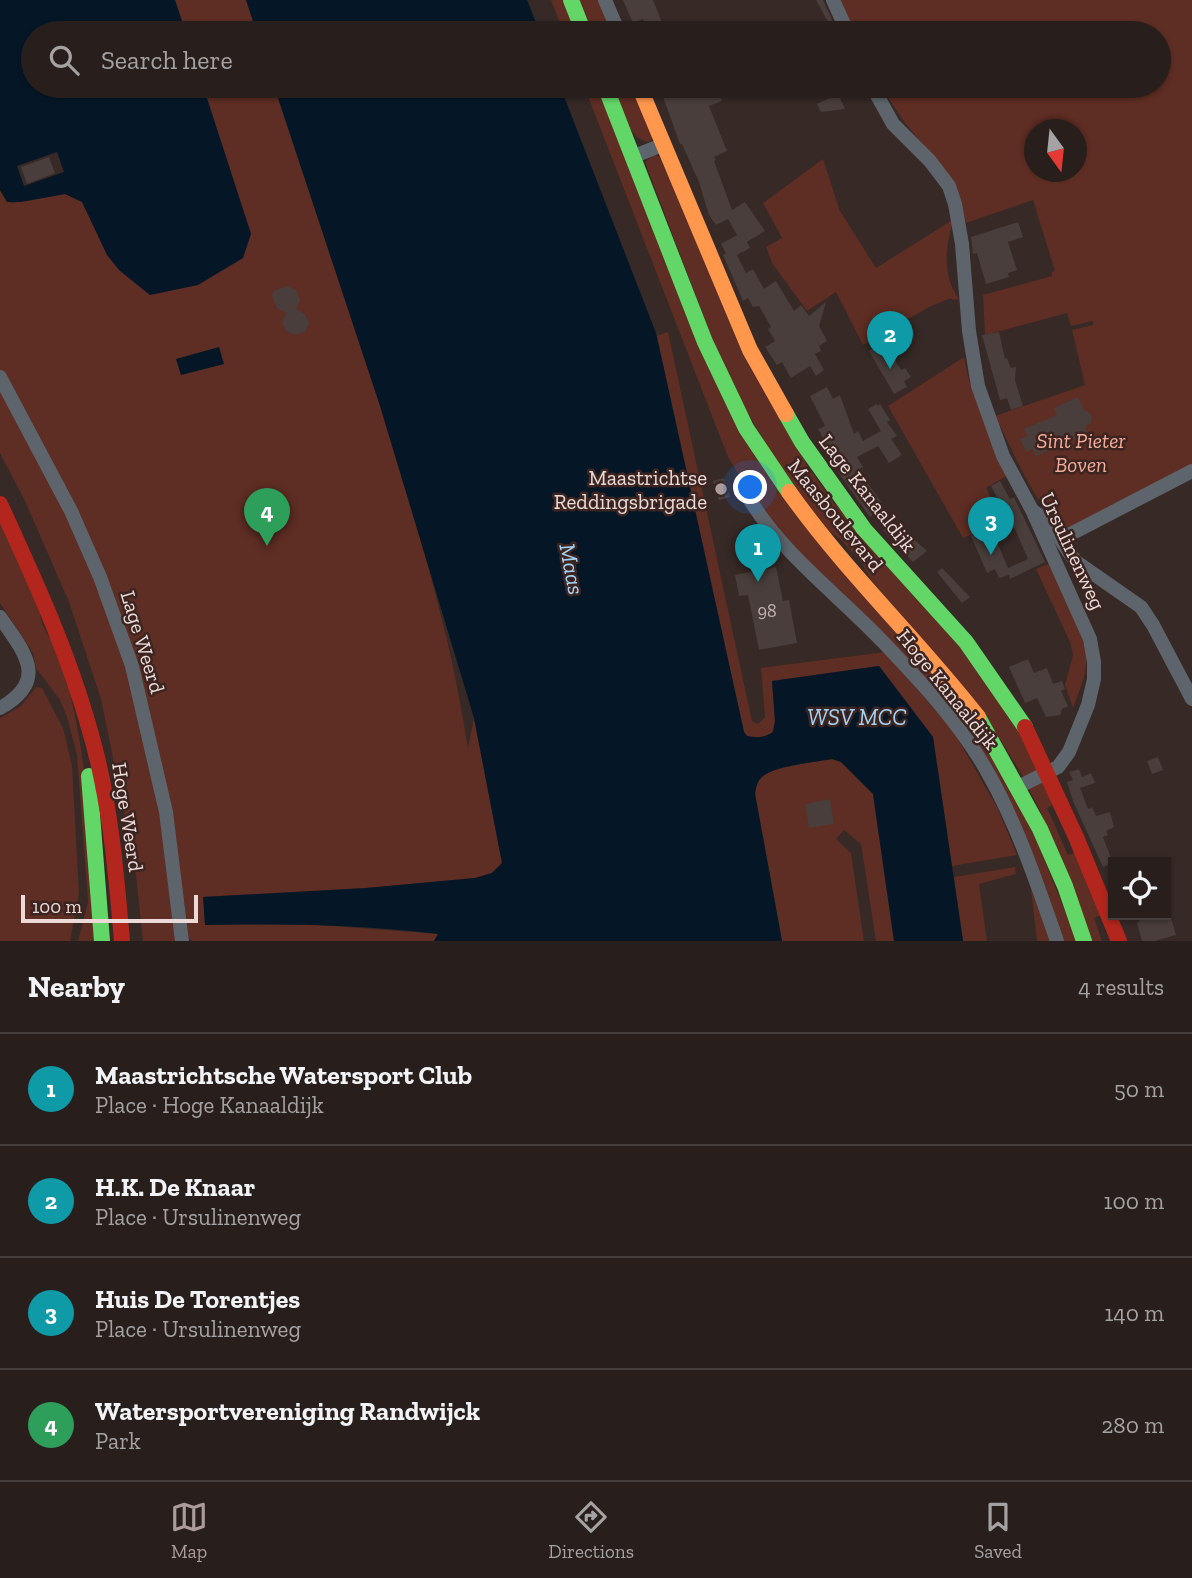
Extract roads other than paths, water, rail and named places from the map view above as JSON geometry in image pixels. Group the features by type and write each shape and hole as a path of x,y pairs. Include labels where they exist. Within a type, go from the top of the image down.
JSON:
{"street":[{"path":"571,0 579,21"},
{"path":"605,0 614,21"},
{"path":"833,0 843,21"},
{"name":"Maasboulevard","path":"610,98 709,352 757,446 817,530 967,702 988,733 1055,863 1084,941"},
{"name":"Lage Kanaaldijk","path":"644,98 750,350 802,442 864,529 966,642 1023,724 1047,772 1119,941"},
{"name":"Ursulinenweg","path":"879,98 893,124 930,161 949,186 956,204 961,234 969,331 978,386 1003,456 1032,510 1090,639 1094,679 1088,705 1069,752 1063,763 1018,787"},
{"path":"632,157 662,145"},
{"name":"Lage Weerd","path":"0,377 71,511 100,577 132,666 166,812 183,941"},
{"path":"1061,539 1192,471"},
{"name":"Hoge Kanaaldijk","path":"751,500 783,544 885,644 974,750 993,783 1023,848 1057,941"},
{"name":"Hoge Weerd","path":"0,504 51,617 90,730 109,819 117,873 122,941"},
{"path":"1032,510 1048,521 1075,561 1141,607 1192,699"},
{"path":"0,617 26,657 29,676 20,694 0,708"},
{"name":"Hoge Weerd","path":"79,702 92,794 102,941"}],"water":[{"path":"0,0 175,0 182,21 21,21 21,98 207,98 251,234 243,258 198,285 150,295 119,270 107,255 82,202 65,194 7,202 0,190"},
{"path":"246,0 527,0 535,21 253,21"},
{"path":"278,98 565,98 656,333 744,732 747,736 757,737 773,732 775,721 772,681 879,666 933,737 963,941 894,941 873,794 841,762 832,759 774,770 761,778 756,787 755,794 782,941 434,941 438,934 380,929 205,925 203,897 366,888 475,878 492,873 502,863 474,718 380,406"},
{"path":"219,347 224,364 181,375 176,359"}],"place":[{"name":"H.K. De Knaar","path":"890,369"},
{"name":"Maastrichtse Reddingsbrigade","path":"721,489"},
{"name":"Watersportvereniging Randwijck","path":"267,546"},
{"name":"Huis De Torentjes","path":"991,555"},
{"name":"Maastrichtsche Watersport Club","path":"758,582"}],"park label":[{"name":"Sint Pieter Boven","path":"1081,452"}],"water label":[{"name":"Maas","path":"572,569"},
{"name":"WSV MCC","path":"857,717"}]}
